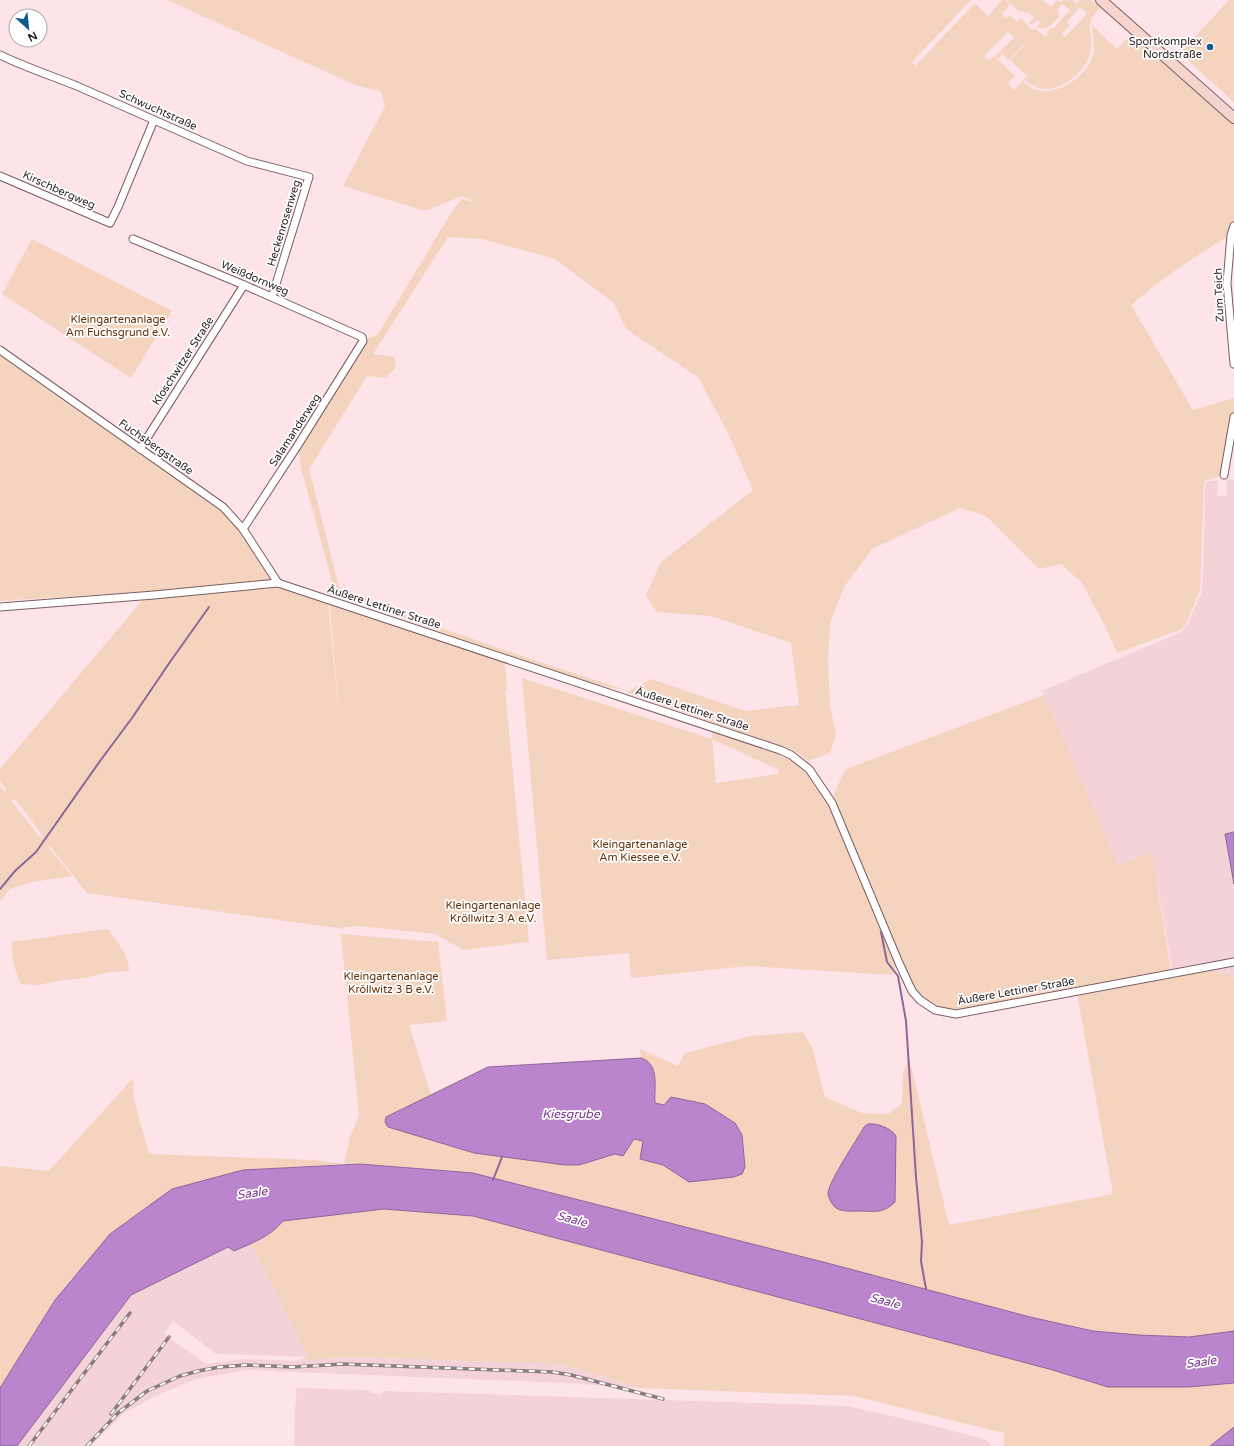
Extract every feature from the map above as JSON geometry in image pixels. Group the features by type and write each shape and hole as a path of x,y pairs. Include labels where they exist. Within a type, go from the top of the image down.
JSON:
{"street":[{"path":"1101,0 1234,118"},
{"name":"Schwuchtstraße","path":"0,55 24,67 53,76 247,161 310,177"},
{"name":"Kirschbergweg","path":"0,176 110,223 154,120"},
{"name":"Heckenrosenweg","path":"272,297 310,177"},
{"name":"Zum Teich","path":"1234,226 1231,235 1227,283 1234,364"},
{"name":"Weißdornweg","path":"133,239 272,297 362,337 363,341"},
{"name":"Kloschwitzer Straße","path":"140,448 244,285"},
{"name":"Salamanderweg","path":"243,529 363,341"},
{"name":"Fuchsbergstraße","path":"0,350 223,507 243,529 278,583"},
{"path":"1224,475 1234,417"},
{"name":"Äußere Lettiner Straße","path":"0,607 154,595 278,583 780,750 797,759 809,769 832,803 912,991 920,1000 935,1010 956,1014 1234,962"}],"shaded area":[{"path":"1226,479 1234,480 1234,978 1226,973 1214,972 1212,961 1172,969 1152,853 1118,866 1042,691 1181,632 1187,626 1201,594 1203,576 1205,482 1218,480 1217,496 1227,495"},
{"path":"245,1225 309,1357 216,1354 173,1321 164,1334 206,1364 244,1359 299,1361 354,1357 560,1364 640,1388 567,1383 247,1370 196,1379 162,1393 125,1412 91,1446 4,1446 126,1284"},
{"path":"296,1388 370,1390 372,1393 376,1394 382,1394 384,1391 847,1406 927,1424 980,1438 987,1441 992,1446 294,1446 295,1407 297,1398"}],"green space":[{"path":"167,0 971,0 912,62 915,66 975,3 988,16 1002,0 1004,0 1010,5 1002,14 1006,19 1010,15 1017,22 1021,18 1032,30 1035,28 1045,37 1048,34 1047,32 1051,28 1053,29 1070,10 1062,4 1057,10 1060,16 1047,28 1040,28 1036,27 1040,23 1038,20 1032,25 1029,23 1034,18 1027,11 1025,13 1022,11 1020,12 1006,0 1043,0 1051,7 1057,0 1061,2 1063,0 1073,0 1076,3 1074,6 1080,0 1091,0 1095,4 1093,8 1096,4 1100,8 1091,21 1091,49 1086,63 1081,70 1069,81 1054,88 1038,88 1025,80 1024,82 1031,88 1045,91 1054,90 1071,83 1085,71 1093,56 1094,44 1092,25 1117,49 1135,30 1174,65 1234,124 1234,225 1231,235 1179,268 1131,305 1193,410 1234,398 1234,417 1224,475 1204,481 1200,590 1185,626 1180,630 1117,653 1105,626 1082,583 1061,564 1039,569 986,516 960,508 872,549 844,587 830,623 828,659 830,706 836,734 830,753 808,761 796,752 626,692 628,691 594,684 475,645 335,592 301,468 298,445 363,341 378,334 461,199 476,203 462,196 425,211 343,186 385,106 381,92 353,84","holes":["1080,7 1087,14 1065,37 1062,34 1070,25 1067,22","1038,31 1010,60 1027,76 1014,90 1008,83 1015,76 994,56 989,61 984,56 1008,32 1014,38 995,56 999,59 1002,54 1008,60","448,237 482,239 555,259 614,303 626,329 698,377 728,433 753,490 661,562 646,595 656,612 711,616 791,643 799,705 745,711 651,679 629,691 412,618 339,587 309,469 367,376 386,378 396,367 394,357 373,354"]},
{"name":"Sportkomplex Nordstraße","path":"1229,0 1234,0 1234,102 1180,53"},
{"name":"Kleingartenanlage Am Fuchsgrund e.V.","path":"32,239 172,311 131,378 2,294"},
{"path":"0,350 223,507 277,583 0,601"},
{"name":"Kleingartenanlage Kröllwitz 3 A e.V.","path":"278,583 328,600 341,740 330,604 505,663 507,690 505,690 529,942 464,950 435,934 358,926 337,928 87,893 49,845 48,847 72,876 32,882 10,889 0,901 0,786 4,791 7,790 0,780 0,769 145,597","holes":["15,799 43,836 41,838 11,801"]},
{"name":"Kleingartenanlage Am Kiessee e.V.","path":"522,678 712,739 712,731 781,754 781,757 797,759 832,803 899,963 892,975 748,966 631,978 629,953 547,960","holes":["712,739 779,770 778,774 716,783"]},
{"name":"Kleingartenanlage Kröllwitz 3 B e.V.","path":"1044,695 1118,865 1152,852 1171,971 1213,966 1214,972 1226,973 1234,978 1234,1331 1189,1337 1093,1331 1030,1317 831,1264 473,1173 344,1164 350,1136 359,1116 341,934 438,942 447,1021 409,1025 431,1095 386,1117 388,1127 579,1165 615,1154 634,1139 643,1141 640,1159 663,1165 689,1182 664,1105 655,1103 654,1071 647,1061 641,1058 640,1049 678,1066 685,1053 751,1036 803,1032 812,1047 825,1097 862,1113 888,1114 902,1103 903,1073 909,1057 949,1225 1113,1194 1077,993 958,1012 939,1010 927,1004 918,993 901,962 833,795 846,769"},
{"path":"108,929 125,954 129,965 129,971 109,972 85,978 37,985 21,984 14,964 12,942"},
{"path":"133,1078 134,1099 149,1154 314,1160 344,1164 243,1170 110,1234 65,1286 53,1276 65,1287 55,1299 0,1388 0,1166 49,1171"},
{"path":"384,1209 473,1216 1049,1369 1108,1387 1189,1387 1234,1383 1234,1427 1210,1446 1004,1446 1004,1433 854,1396 640,1388 560,1364 354,1357 299,1361 308,1356 252,1245 272,1232 283,1221"}],"water":[{"path":"1234,832 1234,884 1225,834"},
{"name":"Kiesgrube","path":"641,1058 651,1065 654,1071 655,1103 664,1105 671,1097 705,1104 735,1123 742,1135 745,1167 742,1174 734,1177 689,1182 663,1165 640,1159 643,1141 634,1139 623,1156 615,1154 579,1165 565,1165 474,1153 388,1127 385,1122 386,1117 488,1067"},
{"path":"868,1124 875,1124 884,1127 896,1136 895,1202 891,1206 878,1211 840,1210 834,1207 830,1200 828,1194 829,1189 843,1161 864,1127"},
{"name":"Saale","path":"360,1164 473,1173 831,1264 1030,1317 1093,1331 1189,1337 1234,1331 1234,1383 1189,1387 1108,1387 1049,1369 473,1216 384,1209 283,1221 278,1227 267,1235 254,1242 234,1251 228,1247 131,1295 17,1446 0,1446 0,1388 55,1300 110,1234 172,1189 243,1170"},
{"path":"1234,1427 1234,1446 1210,1446"}],"waterway":[{"path":"0,889 15,871 36,852 209,607"},
{"path":"881,932 887,962 898,976 906,1021 916,1177 922,1242 921,1261 926,1289"},
{"path":"493,1180 502,1157"}],"railway":[{"path":"29,1446 130,1313"},
{"path":"111,1414 169,1337"},
{"path":"87,1446 118,1413 147,1391 180,1376 220,1367 246,1365 293,1367 343,1364 552,1372 571,1375 663,1399"}],"place":[{"name":"Sportkomplex Nordstraße","path":"1210,47"}]}
